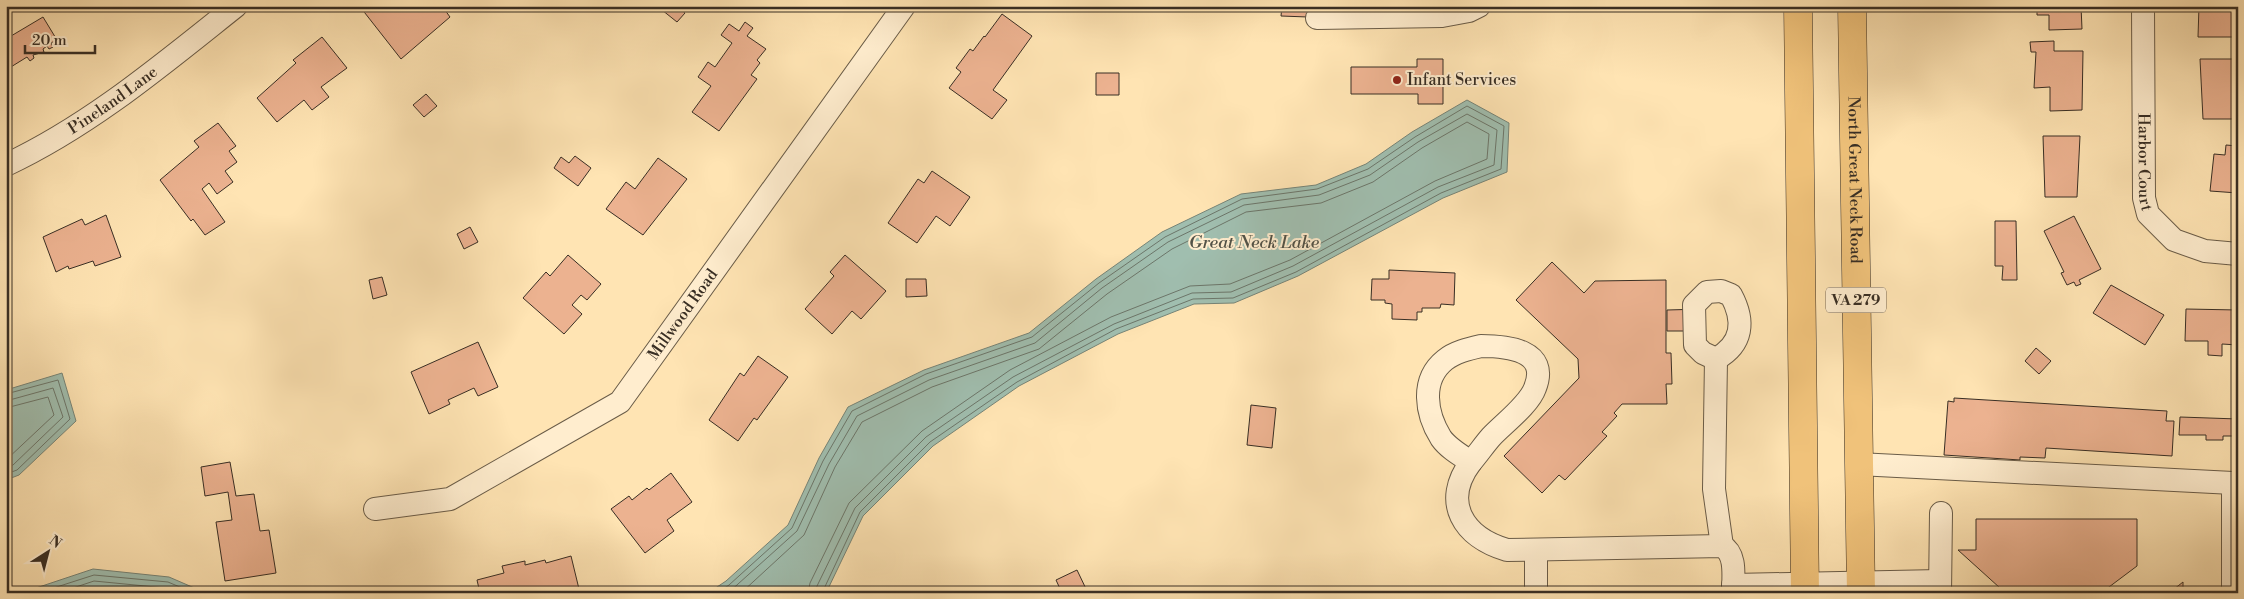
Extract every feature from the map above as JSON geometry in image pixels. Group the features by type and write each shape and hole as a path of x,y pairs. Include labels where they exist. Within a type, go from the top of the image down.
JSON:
{"main road":[{"name":"VA 279","path":"1798,6 1805,588"},
{"name":"North Great Neck Road","path":"1852,6 1861,588"}],"street":[{"name":"Pineland Lane","path":"6,165 38,150 89,120 236,6"},
{"name":"Millwood Road","path":"375,509 450,498 620,402 904,6"},
{"path":"1317,18 1442,16 1469,11 1479,6"},
{"name":"Harbor Court","path":"2143,6 2144,198 2148,214 2174,240 2205,251 2238,254"},
{"path":"1471,462 1456,453 1442,439 1433,422 1427,389 1433,373 1444,360 1460,352 1481,346 1498,346 1519,350 1529,355 1537,371 1535,389 1471,462 1463,472 1457,486 1460,511 1466,524 1478,538 1490,545 1507,550 1722,546 1728,549 1732,555 1733,589 1940,587 1941,514"},
{"path":"1716,359 1714,489 1722,546"},
{"path":"1858,464 2233,483 2233,593"},
{"path":"1536,550 1536,593"}],"water":[{"name":"Great Neck Lake","path":"1467,100 1509,123 1507,172 1443,198 1298,276 1234,303 1194,304 1118,334 1019,386 933,446 863,516 826,593 708,593 726,581 788,525 819,458 848,407 924,370 1029,333 1096,279 1162,232 1241,194 1316,185 1366,164 1412,132"},
{"path":"62,373 76,421 19,475 6,480 6,390"},
{"path":"93,569 169,577 206,593 21,593"}],"building":[{"path":"363,6 442,6 450,17 401,59 361,8"},
{"path":"657,6 677,6 685,13 677,22"},
{"path":"1282,6 1309,6 1308,17 1281,16"},
{"path":"2037,6 2081,6 2082,29 2049,30 2049,15 2037,15"},
{"path":"2199,6 2238,6 2238,25 2235,25 2235,37 2198,37"},
{"path":"1002,14 1032,36 993,90 1007,100 992,119 949,88 961,72 956,68 970,49 973,51 985,37"},
{"path":"43,17 57,40 51,43 53,47 49,49 47,46 43,49 44,52 33,55 34,58 30,61 27,57 6,70 6,39"},
{"path":"745,22 753,28 747,36 766,49 757,60 760,63 751,75 757,79 719,131 692,112 711,86 698,77 708,62 715,67 732,43 721,35 729,24 739,31"},
{"path":"322,37 347,68 321,87 329,97 312,110 304,100 277,122 257,98 296,63 293,60"},
{"path":"2054,41 2054,51 2083,51 2082,110 2050,111 2050,87 2034,88 2036,52 2031,52 2030,42"},
{"name":"Infant Services","path":"1417,59 1443,59 1443,104 1418,104 1418,94 1351,94 1351,67 1417,67"},
{"path":"2200,59 2237,59 2235,72 2235,119 2203,119"},
{"path":"1096,73 1119,73 1119,95 1096,95"},
{"path":"426,94 437,106 424,117 413,105"},
{"path":"218,123 236,146 229,151 237,162 225,171 233,182 217,194 209,183 202,189 225,222 205,235 193,219 191,221 160,180 199,147 194,141"},
{"path":"2043,136 2080,136 2077,197 2045,197"},
{"path":"2226,145 2238,146 2238,193 2210,191 2214,154 2225,155"},
{"path":"575,156 591,168 578,186 554,168 561,157 569,163"},
{"path":"658,158 687,179 643,235 606,209 626,182 635,189"},
{"path":"932,171 970,197 950,226 936,216 917,243 888,223 918,179 924,183"},
{"path":"106,215 121,257 95,266 93,261 69,269 68,266 56,272 43,237 82,219 85,225"},
{"path":"2074,216 2101,269 2079,280 2081,284 2076,286 2074,282 2067,285 2061,273 2064,272 2044,231"},
{"path":"1995,221 2016,221 2017,280 2002,280 2003,266 1995,266"},
{"path":"470,227 478,242 464,249 457,234"},
{"path":"568,255 601,284 587,300 581,295 572,305 582,314 564,334 523,298 546,272 550,276"},
{"path":"845,255 886,291 861,319 852,311 832,334 805,309 834,276 830,272"},
{"path":"1552,262 1584,293 1595,281 1666,280 1666,353 1671,353 1672,384 1666,384 1667,404 1622,404 1614,413 1617,416 1602,432 1607,436 1565,480 1559,475 1542,493 1504,456 1579,378 1578,359 1516,300"},
{"path":"1389,270 1455,273 1454,305 1441,304 1440,308 1422,308 1422,312 1417,312 1417,320 1392,319 1392,304 1385,303 1385,300 1371,300 1372,279 1389,279"},
{"path":"382,277 387,295 373,299 369,280"},
{"path":"906,279 926,279 927,296 906,297"},
{"path":"2111,285 2164,315 2145,345 2093,313"},
{"path":"1703,309 1703,331 1667,331 1667,310"},
{"path":"2186,309 2238,310 2238,345 2222,344 2222,356 2208,355 2208,341 2185,341"},
{"path":"478,342 498,387 478,396 474,388 448,400 450,404 429,414 411,372"},
{"path":"2036,348 2051,361 2039,374 2025,361"},
{"path":"758,356 788,377 757,420 754,418 738,441 709,420 740,373 744,376"},
{"path":"1954,398 2167,411 2166,421 2174,421 2172,456 2046,448 2045,458 2020,457 2020,460 1944,455 1948,401 1954,402"},
{"path":"1251,405 1276,408 1272,448 1247,445"},
{"path":"2180,417 2238,419 2238,436 2223,436 2223,440 2206,440 2206,435 2179,435"},
{"path":"230,462 236,496 254,494 260,531 269,530 276,573 225,581 216,522 232,520 228,492 205,496 201,467"},
{"path":"671,473 692,502 667,520 674,531 645,553 611,509 629,496 632,500 647,488 649,490"},
{"path":"1976,519 2137,519 2137,566 2101,593 2000,593 2000,588 1958,550 1976,550"},
{"path":"571,556 579,589 563,593 480,593 477,580 504,573 502,566 525,561 525,565 545,560 546,563"},
{"path":"1077,570 1088,593 1062,593 1056,580"},
{"path":"2183,582 2183,593 2169,593"}],"place":[{"name":"Infant Services","path":"1397,80"}]}
